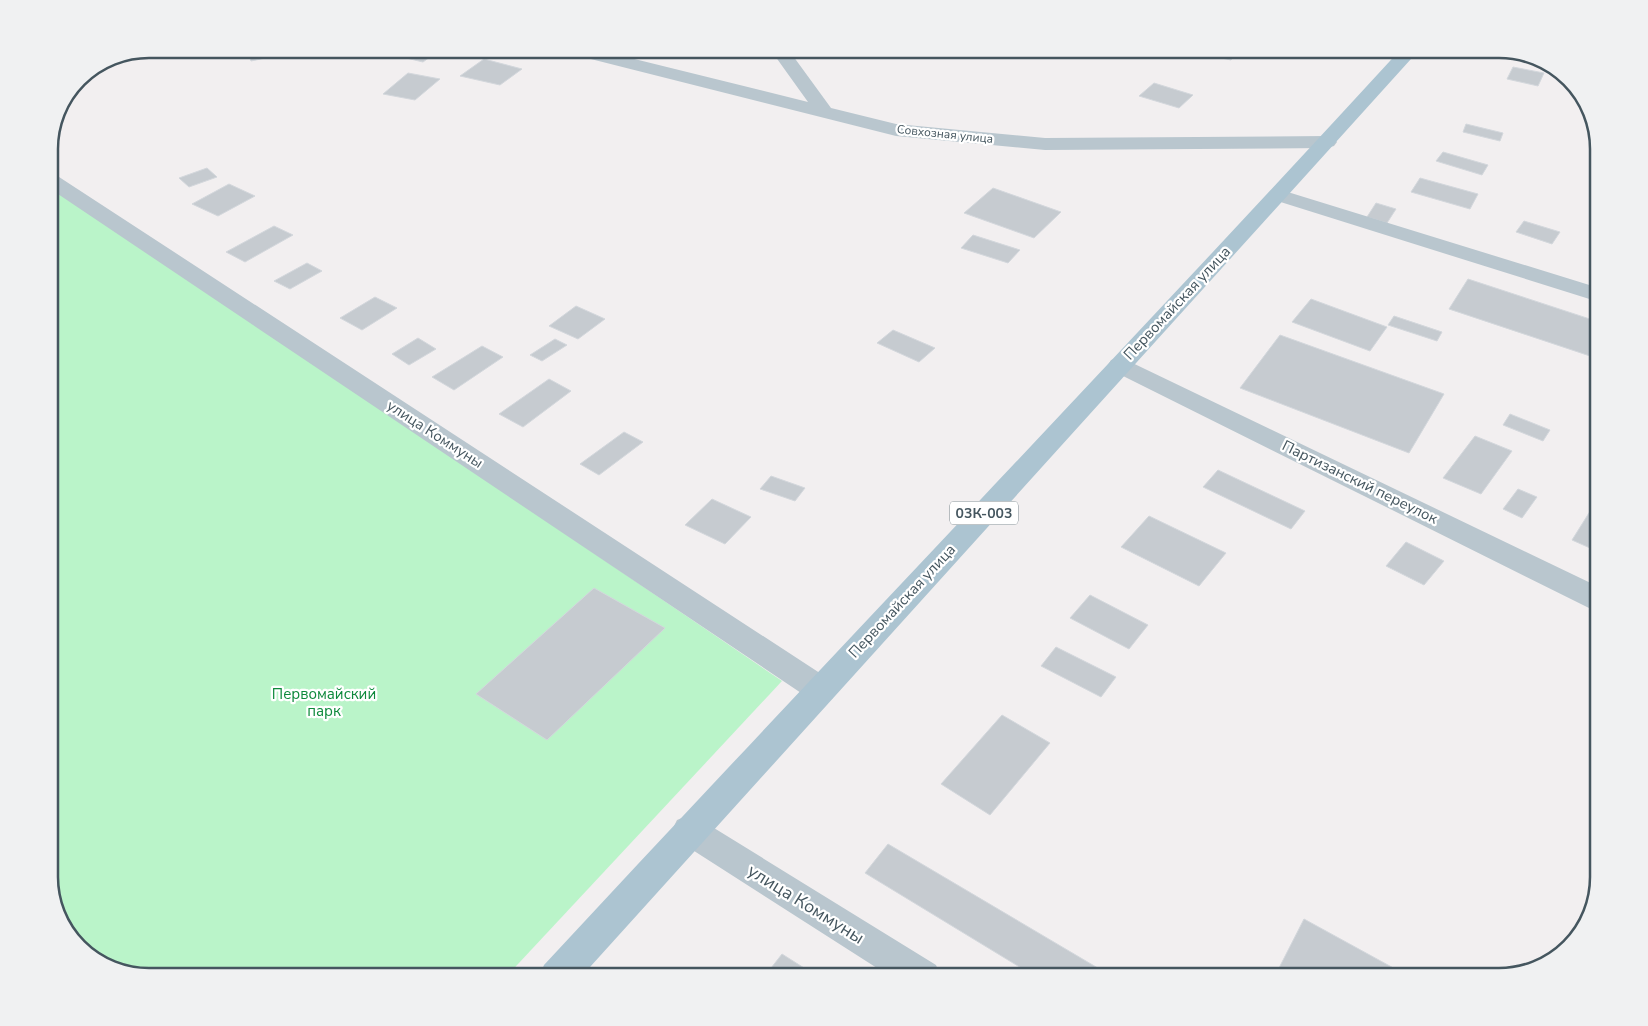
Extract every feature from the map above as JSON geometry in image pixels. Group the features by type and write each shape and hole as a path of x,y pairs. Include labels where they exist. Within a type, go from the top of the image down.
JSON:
{"main road":[{"name":"Первомайская улица","path":"565,968 690,830 1327,142 1402,58"}],"street":[{"name":"Совхозная улица","path":"610,58 823,110 896,130 1044,144 1327,142"},
{"path":"785,58 823,110"},
{"name":"улица Коммуны","path":"58,185 821,690"},
{"path":"1278,195 1590,292"},
{"name":"Партизанский переулок","path":"1120,364 1590,596"},
{"name":"улица Коммуны","path":"690,830 909,968"}],"green space":[{"name":"Первомайский парк","path":"58,189 782,681 514,968 137,968 114,962 93,950 80,937 67,918 62,907 58,883"}],"building":[{"path":"250,58 265,58 251,61"},
{"path":"406,58 429,58 423,62"},
{"path":"484,59 522,69 500,85 460,76"},
{"path":"1513,67 1544,73 1538,86 1507,79"},
{"path":"408,73 440,79 415,100 383,94"},
{"path":"1154,83 1193,95 1179,108 1139,96"},
{"path":"1466,124 1503,133 1500,141 1463,132"},
{"path":"1443,152 1488,165 1482,175 1436,161"},
{"path":"207,168 217,177 189,187 179,178"},
{"path":"1420,178 1478,194 1470,209 1411,192"},
{"path":"229,184 255,196 218,216 192,204"},
{"path":"993,188 1061,212 1034,238 964,213"},
{"path":"1376,203 1396,209 1387,223 1367,217"},
{"path":"1524,221 1560,232 1552,244 1516,232"},
{"path":"274,226 293,235 245,262 226,252"},
{"path":"973,235 1020,250 1008,263 961,248"},
{"path":"307,263 322,271 290,289 274,281"},
{"path":"1468,279 1590,319 1590,356 1449,309"},
{"path":"375,297 397,308 362,330 340,318"},
{"path":"1311,299 1387,327 1370,351 1292,322"},
{"path":"576,306 605,319 578,339 549,326"},
{"path":"1394,316 1442,332 1437,341 1388,325"},
{"path":"893,330 935,348 919,362 877,343"},
{"path":"1280,335 1444,394 1409,453 1240,388"},
{"path":"418,338 436,349 409,365 392,354"},
{"path":"555,339 567,345 542,361 530,355"},
{"path":"482,346 503,357 454,390 432,377"},
{"path":"549,379 571,391 523,427 499,414"},
{"path":"1510,414 1550,430 1543,441 1503,425"},
{"path":"624,432 643,442 599,475 580,464"},
{"path":"1475,436 1512,451 1481,494 1443,478"},
{"path":"1218,470 1305,511 1291,529 1203,487"},
{"path":"771,476 805,488 795,501 760,489"},
{"path":"1518,489 1537,497 1522,518 1503,509"},
{"path":"712,499 751,517 725,544 685,525"},
{"path":"1590,511 1590,548 1572,540"},
{"path":"1149,516 1226,553 1199,586 1121,547"},
{"path":"1406,542 1444,561 1424,585 1386,566"},
{"path":"594,588 665,628 547,740 476,694"},
{"path":"1090,595 1148,625 1129,649 1070,618"},
{"path":"1056,647 1116,677 1101,697 1041,666"},
{"path":"1002,715 1050,743 990,815 941,784"},
{"path":"888,844 1098,968 1021,968 865,873"},
{"path":"1304,919 1393,968 1279,968"},
{"path":"782,954 804,968 771,968"}]}
